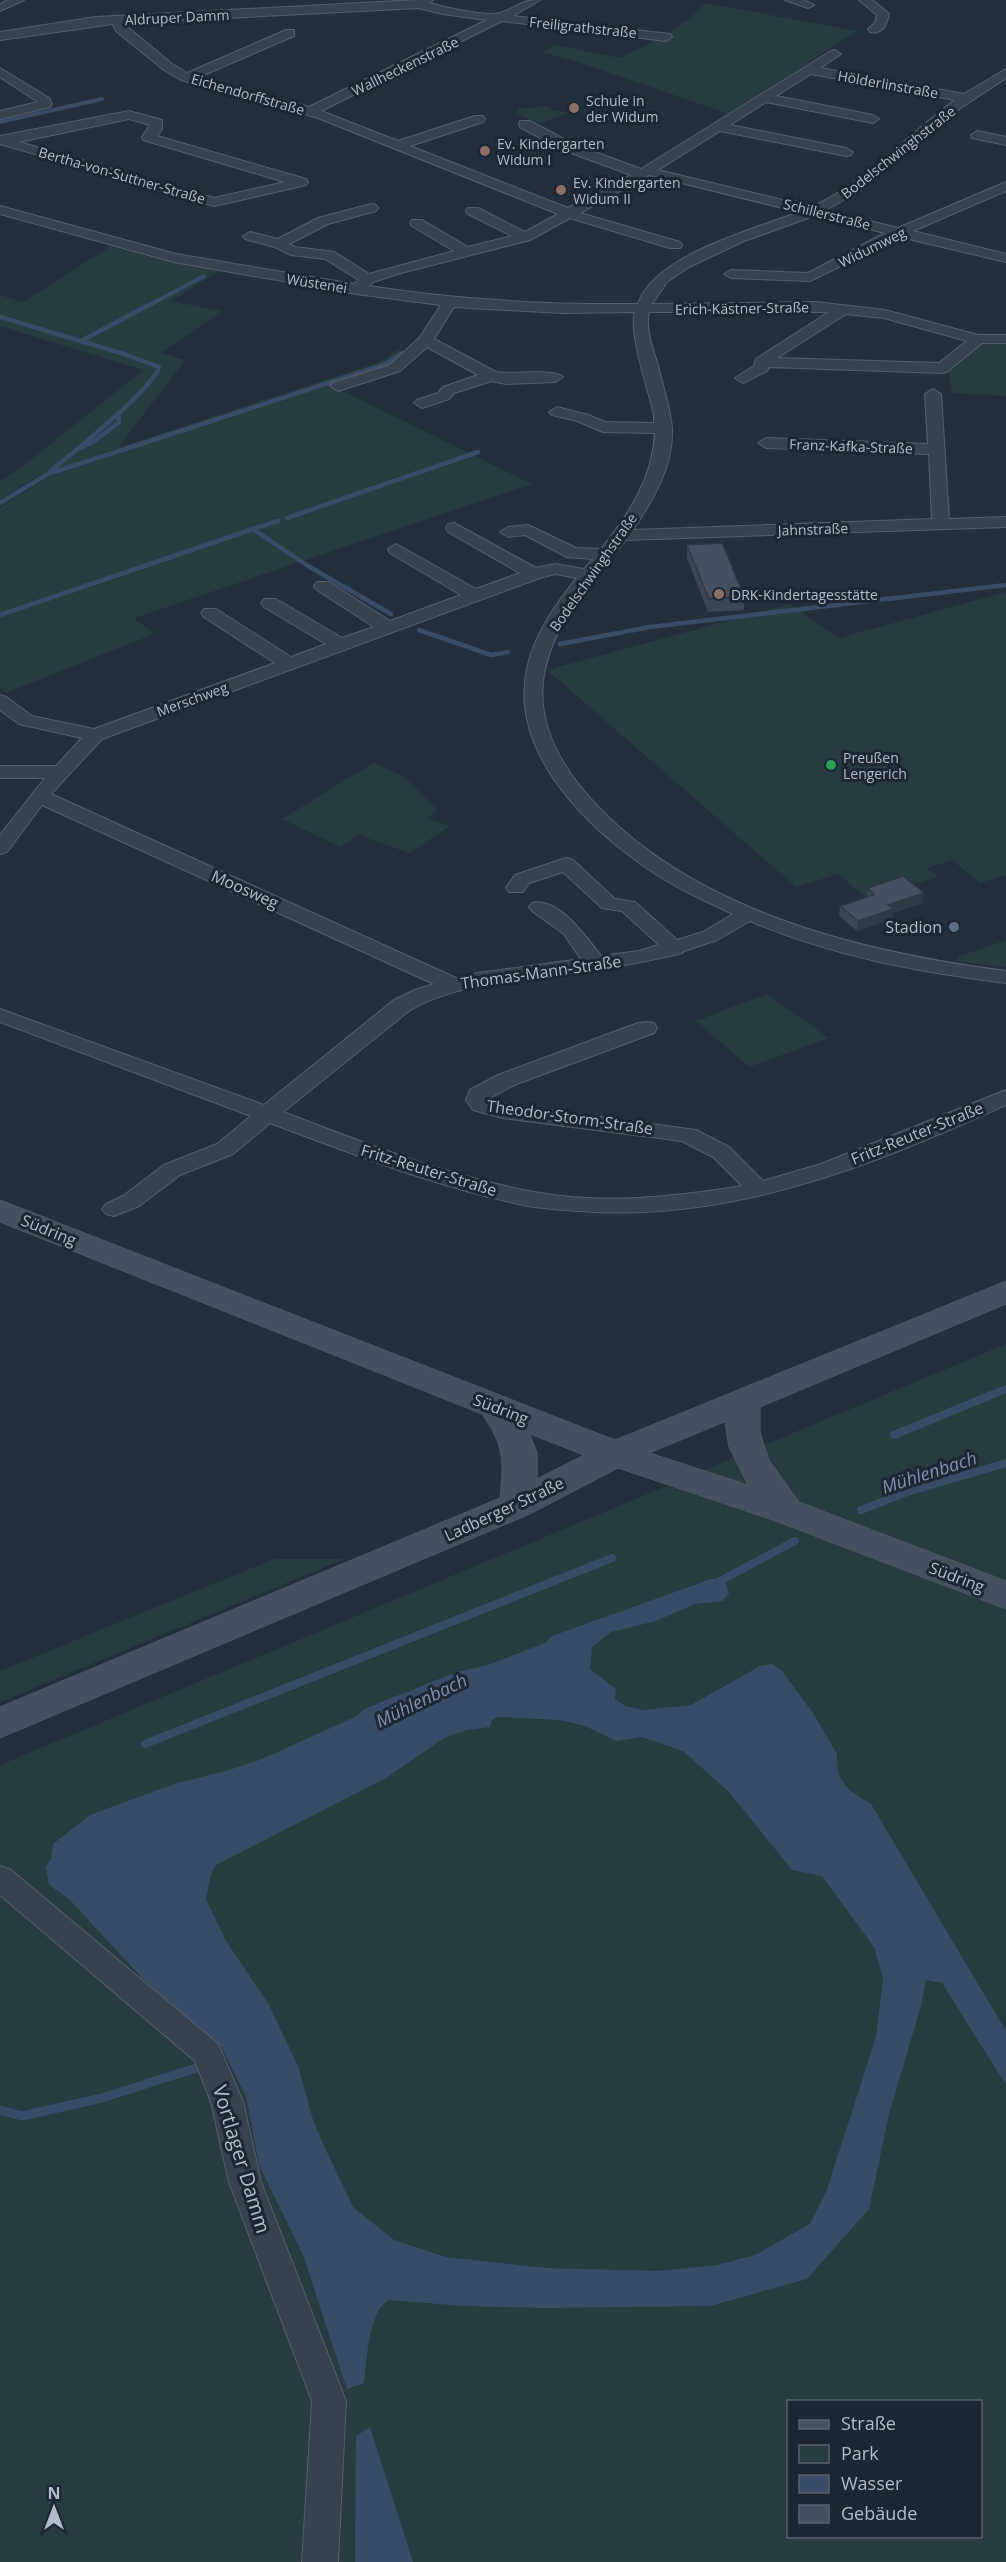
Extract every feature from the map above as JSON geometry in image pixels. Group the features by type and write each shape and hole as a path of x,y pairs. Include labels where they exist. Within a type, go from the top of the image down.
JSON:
{"main road":[{"name":"Südring","path":"0,1210 615,1454 786,1511 1006,1596"},
{"name":"Ladberger Straße","path":"0,1723 517,1505 615,1454 1006,1292"},
{"path":"743,1401 740,1419 742,1439 753,1464 786,1511"},
{"path":"495,1407 514,1431 521,1452 517,1505"}],"street":[{"path":"0,8 18,0"},
{"name":"Freiligrathstraße","path":"500,18 534,0"},
{"path":"790,0 808,5"},
{"path":"865,0 883,14 881,24 874,29"},
{"name":"Freiligrathstraße","path":"423,2 443,11 666,37"},
{"name":"Aldruper Damm","path":"0,36 126,14 423,2"},
{"name":"Eichendorffstraße","path":"126,14 119,24 120,28 168,67 185,76 309,112 399,145 570,214 675,245"},
{"name":"Wallheckenstraße","path":"309,112 500,18"},
{"path":"185,76 201,73 290,33"},
{"name":"Hölderlinstraße","path":"356,290 368,279 392,271 525,237 644,172 835,54"},
{"name":"Hölderlinstraße","path":"808,70 968,98"},
{"path":"0,72 46,102 44,105 0,115"},
{"name":"Bodelschwinghstraße","path":"1006,73 919,134 862,185 815,211 705,253 658,281 645,298 641,309 641,329 662,406 663,428 659,465 641,504 621,535 589,575 549,634 536,668 534,688 535,715 546,752 571,791 603,825 632,849 695,887 784,927 853,948 932,966 1006,977"},
{"path":"765,98 873,119"},
{"name":"Bertha-von-Suttner-Straße","path":"129,115 157,123 156,129 148,137 301,182 214,202 2,141 129,115"},
{"path":"399,145 479,119"},
{"name":"Schillerstraße","path":"525,124 568,147 644,172 1006,258"},
{"path":"720,127 846,152"},
{"path":"976,135 1006,141"},
{"name":"Widumweg","path":"731,274 810,277 902,232 1006,186"},
{"path":"280,244 298,230 316,225 326,218 371,208"},
{"name":"Wüstenei","path":"0,210 184,260 356,290 450,302 550,308 641,309"},
{"path":"473,211 525,237"},
{"path":"417,223 467,253"},
{"path":"250,236 280,244 291,251 330,255 368,279"},
{"path":"338,386 395,368 426,340 450,302"},
{"name":"Erich-Kästner-Straße","path":"641,309 816,306 885,314 978,339 1006,339"},
{"name":"Erich-Kästner-Straße","path":"743,378 762,368 761,362 843,309"},
{"path":"761,362 861,371 943,368 978,339"},
{"path":"426,340 491,376 506,379 555,377"},
{"path":"422,403 444,396 448,390 491,376"},
{"path":"933,394 941,525"},
{"path":"557,412 582,417 603,427 663,428"},
{"name":"Franz-Kafka-Straße","path":"766,443 936,449"},
{"name":"Jahnstraße","path":"621,535 1006,522"},
{"path":"454,528 534,574"},
{"path":"508,532 528,530 573,553 605,554"},
{"path":"396,549 474,595"},
{"name":"Merschweg","path":"0,848 39,796 95,735 534,574 555,569 589,575"},
{"path":"323,586 387,627"},
{"path":"270,603 340,645"},
{"path":"210,613 288,663"},
{"path":"0,701 26,720"},
{"path":"0,725 26,720 95,735"},
{"path":"0,772 60,772"},
{"name":"Moosweg","path":"39,796 451,984"},
{"path":"516,888 522,879 566,864 609,904 628,906 675,949"},
{"path":"540,907 571,930 595,963"},
{"name":"Thomas-Mann-Straße","path":"114,1209 130,1204 172,1170 206,1159 225,1149 402,1005 422,994 451,984 642,957 675,949 710,936 749,913"},
{"name":"Fritz-Reuter-Straße","path":"0,1015 417,1169 472,1186 536,1200 609,1206 674,1204 759,1190 829,1169 966,1115 1006,1096"},
{"name":"Theodor-Storm-Straße","path":"646,1028 506,1080 478,1095 477,1100 481,1105 503,1111 687,1135 721,1152 759,1190"},
{"name":"Vortlager Damm","path":"0,1878 207,2053 227,2102 245,2182 329,2401 320,2562"}],"green space":[{"path":"706,3 857,31 730,114 542,52 556,45 620,58 661,38 690,18"},
{"path":"546,106 568,113 540,123 516,114 519,109"},
{"path":"113,245 221,270 171,301 222,311 161,353 185,360 118,448 377,363 398,350 405,352 389,366 326,387 345,392 532,484 134,618 154,634 6,693 0,688 0,507 51,476 120,453 116,449 40,475 0,499 0,481 19,469 143,370 0,326 0,295 23,302"},
{"path":"980,341 1006,341 1006,396 952,393 948,368"},
{"name":"Preußen Lengerich","path":"1006,592 1006,875 980,883 952,860 927,868 938,877 866,897 838,874 796,887 547,670 790,604 839,638"},
{"path":"373,763 403,776 437,810 428,818 450,826 409,853 359,835 340,847 282,819"},
{"path":"1006,940 1006,967 957,961 957,957"},
{"path":"767,994 829,1038 749,1067 696,1021"},
{"path":"1006,1344 1006,2562 0,2562 0,1765"},
{"path":"274,1559 344,1559 0,1702 0,1671"}],"water":[{"path":"711,1579 725,1579 729,1594 722,1601 695,1604 656,1621 611,1632 592,1647 590,1669 616,1689 615,1699 625,1706 643,1710 691,1705 762,1665 773,1664 782,1671 813,1713 837,1754 838,1774 849,1790 871,1804 1006,2031 1006,2085 942,1983 926,1980 921,2006 889,2114 869,2209 807,2279 710,2306 545,2308 464,2306 389,2300 382,2306 373,2325 364,2383 347,2389 303,2255 259,2165 246,2096 221,2047 144,1980 69,1899 49,1885 46,1867 51,1859 53,1844 90,1815 174,1784 262,1759 357,1716 364,1709 457,1672 488,1665 545,1643 552,1636","holes":["497,1717 560,1720 585,1726 616,1741 642,1737 683,1751 729,1792 792,1870 822,1876 874,1947 883,1978 876,2037 826,2192 810,2224 755,2255 717,2265 658,2271 546,2268 446,2257 394,2240 353,2207 313,2120 298,2066 268,2003 226,1941 206,1899 211,1874 216,1865 386,1778 444,1738 467,1730 490,1727 492,1720"]},
{"path":"370,2427 413,2562 355,2562 356,2436"}],"building":[{"path":"722,543 744,596 709,599 687,545"},
{"path":"903,876 924,893 888,905 894,909 858,921 840,906 874,895 868,888"}],"waterway":[{"path":"0,122 102,99"},
{"path":"144,308 204,276"},
{"path":"81,341 147,306"},
{"path":"0,317 124,354 159,367 142,390 118,414"},
{"path":"0,503 48,474 384,365 402,353"},
{"path":"51,471 118,414"},
{"path":"80,448 96,440 119,422 118,414"},
{"path":"287,518 478,452"},
{"path":"253,529 278,521"},
{"path":"0,615 253,529"},
{"path":"253,529 308,566 391,614"},
{"path":"560,644 650,627 1006,585"},
{"path":"419,630 491,655 508,652"},
{"path":"894,1435 1006,1389"},
{"name":"Mühlenbach","path":"861,1510 907,1492 1006,1463"},
{"name":"Mühlenbach","path":"718,1582 795,1541"},
{"path":"145,1744 612,1558"},
{"path":"0,2110 22,2116 102,2098 196,2068"}],"place":[{"name":"Schule in der Widum","path":"574,108"},
{"name":"Ev. Kindergarten Widum I","path":"485,151"},
{"name":"Ev. Kindergarten Widum II","path":"561,190"},
{"name":"DRK-Kindertagesstätte","path":"719,594"},
{"name":"Preußen Lengerich","path":"831,765"},
{"name":"Stadion","path":"954,927"}]}
